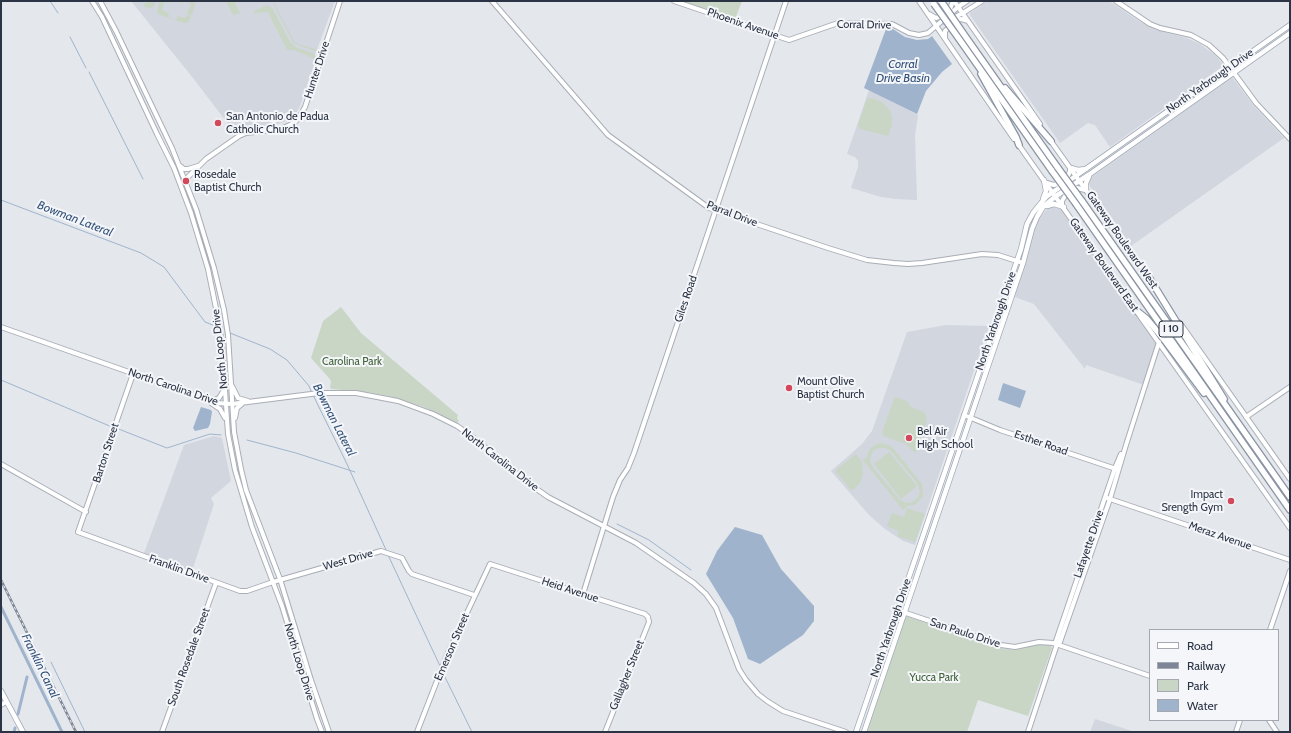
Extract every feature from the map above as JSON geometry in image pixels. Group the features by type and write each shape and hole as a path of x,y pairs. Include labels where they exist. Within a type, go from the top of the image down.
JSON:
{"highway":[{"name":"I 10","path":"941,1 1290,498"},
{"name":"I 10","path":"934,2 1290,510"},
{"path":"975,61 1016,137 1018,145"},
{"path":"992,75 1051,141"},
{"path":"1150,279 1219,391 1249,434 1261,456"},
{"path":"1137,311 1166,342 1215,408 1232,426"}],"main road":[{"name":"North Loop Drive","path":"92,1 102,17 120,54 180,183 198,235 209,276 221,334 225,404 235,470 250,521 273,582 322,732"},
{"name":"North Loop Drive","path":"100,1 116,31 179,165 196,209 214,268 226,322 233,424 246,490 280,579 313,687 329,732"},
{"name":"Hunter Drive","path":"180,183 185,181 200,164 239,136 246,133 281,129 294,123 298,119 305,107 340,1"},
{"name":"Parral Drive","path":"492,1 608,135 709,208 866,260 894,264 908,264 982,254 998,255 1022,263"},
{"name":"Phoenix Avenue","path":"674,1 788,40"},
{"name":"Giles Road","path":"583,594 616,488 632,458 786,1"},
{"name":"Gateway Boulevard East","path":"919,1 1018,145 1063,206 1290,528"},
{"path":"927,13 933,17 940,17 950,9 954,1"},
{"name":"Gateway Boulevard West","path":"954,1 1290,479"},
{"path":"936,27 967,1"},
{"path":"936,27 982,1"},
{"path":"1116,1 1154,26 1199,38 1214,49 1234,72 1256,103 1290,140"},
{"path":"945,39 945,31 957,20 961,19 968,21"},
{"name":"Corral Drive","path":"788,40 838,23 892,24 909,34 919,35 936,27"},
{"name":"North Yarbrough Drive","path":"856,732 1030,217 1042,201 1078,178 1087,169 1290,24"},
{"name":"North Yarbrough Drive","path":"1078,178 1090,174 1290,33"},
{"path":"1146,127 1150,132"},
{"path":"179,165 184,169 188,169 200,164"},
{"path":"1042,201 1046,191 1045,181 1054,185 1057,184 1068,176 1070,167 1078,170 1087,169"},
{"path":"1044,207 1054,204 1063,206 1062,200 1065,196 1077,188 1087,190 1086,181 1090,174"},
{"name":"North Yarbrough Drive","path":"864,732 1022,263 1034,223 1054,194"},
{"name":"North Carolina Drive","path":"1,327 209,401 232,404 319,393 356,394 378,397 411,405 433,414 457,426 474,438 528,483 548,497 646,549 694,583 711,601 720,616 739,668 746,680 758,694 783,711 846,732"},
{"name":"Lafayette Drive","path":"1028,732 1057,644 1060,642 1159,342"},
{"path":"983,359 989,361"},
{"name":"Barton Street","path":"78,532 133,374"},
{"path":"231,383 238,398 250,402"},
{"path":"1246,417 1290,387"},
{"path":"209,401 219,398 224,389"},
{"path":"209,401 220,409 227,422"},
{"path":"233,424 237,408 244,403"},
{"name":"Esther Road","path":"964,415 1000,430 1117,469"},
{"path":"1,464 86,512"},
{"path":"235,470 241,470"},
{"name":"Meraz Avenue","path":"1107,498 1290,560"},
{"name":"Franklin Drive","path":"78,532 240,591 247,591 280,579"},
{"name":"West Drive","path":"280,579 378,551 395,555 403,560 412,574 474,596"},
{"name":"Heid Avenue","path":"490,564 645,614 649,618"},
{"name":"Emerson Street","path":"417,732 444,664 490,564"},
{"path":"1270,629 1290,571"},
{"name":"South Rosedale Street","path":"162,732 216,583"},
{"name":"San Paulo Drive","path":"897,610 1006,646 1020,646 1039,642 1057,644 1149,676"},
{"name":"Gallagher Street","path":"605,732 649,622 649,618"},
{"path":"886,642 893,644"},
{"path":"1,691 23,732"},
{"path":"1,705 6,702"},
{"path":"1236,732 1240,721"},
{"path":"1270,721 1277,732"}],"shaded area":[{"path":"131,1 335,1 315,55 316,59 300,106 295,115 287,121 278,124 242,130 235,133"},
{"path":"988,1 1109,1 1139,21 1156,30 1187,38 1200,44 1215,55 1223,66 1110,147 1095,125 1088,123 1060,143 970,15 970,13"},
{"path":"1232,77 1253,105 1284,138 1131,246 1089,185 1089,179"},
{"path":"869,90 918,115 915,136 917,200 881,197 851,188 858,167 858,161 855,157 847,154"},
{"path":"1055,200 1157,343 1144,385 1086,365 1085,369 1034,304 1012,296 1039,218"},
{"name":"Bel Air High School","path":"946,325 989,326 915,545 903,541 885,529 869,515 831,471 862,444 872,431 907,332"},
{"path":"214,436 222,438 231,481 211,498 214,504 192,571 144,553 184,445"},
{"path":"1095,719 1135,732 1090,732"}],"green space":[{"path":"150,1 156,1 154,6 151,8 145,7 143,4"},
{"path":"160,1 165,1 162,10 169,13 168,17 176,20 178,16 185,18 187,15 191,16 189,21 187,23 181,22 160,15 157,12"},
{"path":"190,1 196,1 192,15 187,14 191,4 189,3"},
{"path":"226,1 234,1 240,13 233,15"},
{"path":"682,1 742,1 735,19"},
{"path":"273,3 294,41 298,44 318,50 318,52 300,46 293,42"},
{"path":"267,5 272,8 290,42 297,48 313,53 316,59 294,50 287,50 268,12 254,13 254,11"},
{"path":"867,98 882,102 890,111 892,125 888,136 860,129 858,125"},
{"name":"Carolina Park","path":"341,307 361,333 458,415 458,422 457,423 424,407 389,396 330,388 331,381 311,358 323,321"},
{"path":"895,397 907,401 911,407 924,412 927,419 919,446 915,453 906,444 883,436 882,432"},
{"path":"880,443 889,445 893,448 922,484 923,496 916,504 905,506 906,508 903,510 863,460 865,458 866,459 870,449","holes":["885,448 890,450 917,483 920,491 919,496 914,501 910,503 899,499 872,466 870,461 872,453 875,449"]},
{"path":"889,452 917,486 901,499 874,464"},
{"path":"856,454 862,462 863,474 860,483 852,491 836,472 837,469"},
{"path":"907,508 925,514 915,542 897,536 899,531 887,526 892,513 904,517"},
{"name":"Yucca Park","path":"906,616 1004,649 1016,650 1046,644 1051,646 1052,648 1028,716 978,700 967,732 865,732 904,618"}],"water":[{"name":"Corral Drive Basin","path":"886,29 893,29 905,37 917,40 928,39 932,36 952,64 942,72 926,91 917,114 864,88"},
{"path":"1003,383 1026,391 1020,408 998,400"},
{"path":"201,407 211,410 210,424 208,428 195,431 193,428"},
{"path":"735,527 762,535 781,569 814,606 814,621 803,635 760,664 748,659 733,618 706,574 717,551"}],"waterway":[{"path":"50,1 58,13"},
{"path":"70,37 86,68"},
{"path":"89,72 143,179"},
{"name":"Bowman Lateral","path":"1,200 141,253 164,267 205,322 218,327"},
{"name":"Bowman Lateral","path":"230,333 270,349 287,360 309,386 312,393"},
{"path":"1,380 112,427"},
{"name":"Bowman Lateral","path":"313,395 346,462 387,552"},
{"path":"116,428 167,448 210,434 221,435"},
{"path":"247,440 296,453 355,472"},
{"path":"617,524 649,540 691,570"},
{"name":"Bowman Lateral","path":"388,555 441,668"},
{"name":"Franklin Canal","path":"1,607 62,732"},
{"path":"51,662 85,732"},
{"name":"Bowman Lateral","path":"442,671 472,732"},
{"path":"18,714 27,677"},
{"path":"14,732 15,728"}],"railway":[{"path":"1,580 76,732"}],"place":[{"name":"San Antonio de Padua Catholic Church","path":"218,123"},
{"name":"Rosedale Baptist Church","path":"186,181"},
{"name":"Mount Olive Baptist Church","path":"789,388"},
{"name":"Bel Air High School","path":"909,438"},
{"name":"Impact Srength Gym","path":"1231,501"}]}
